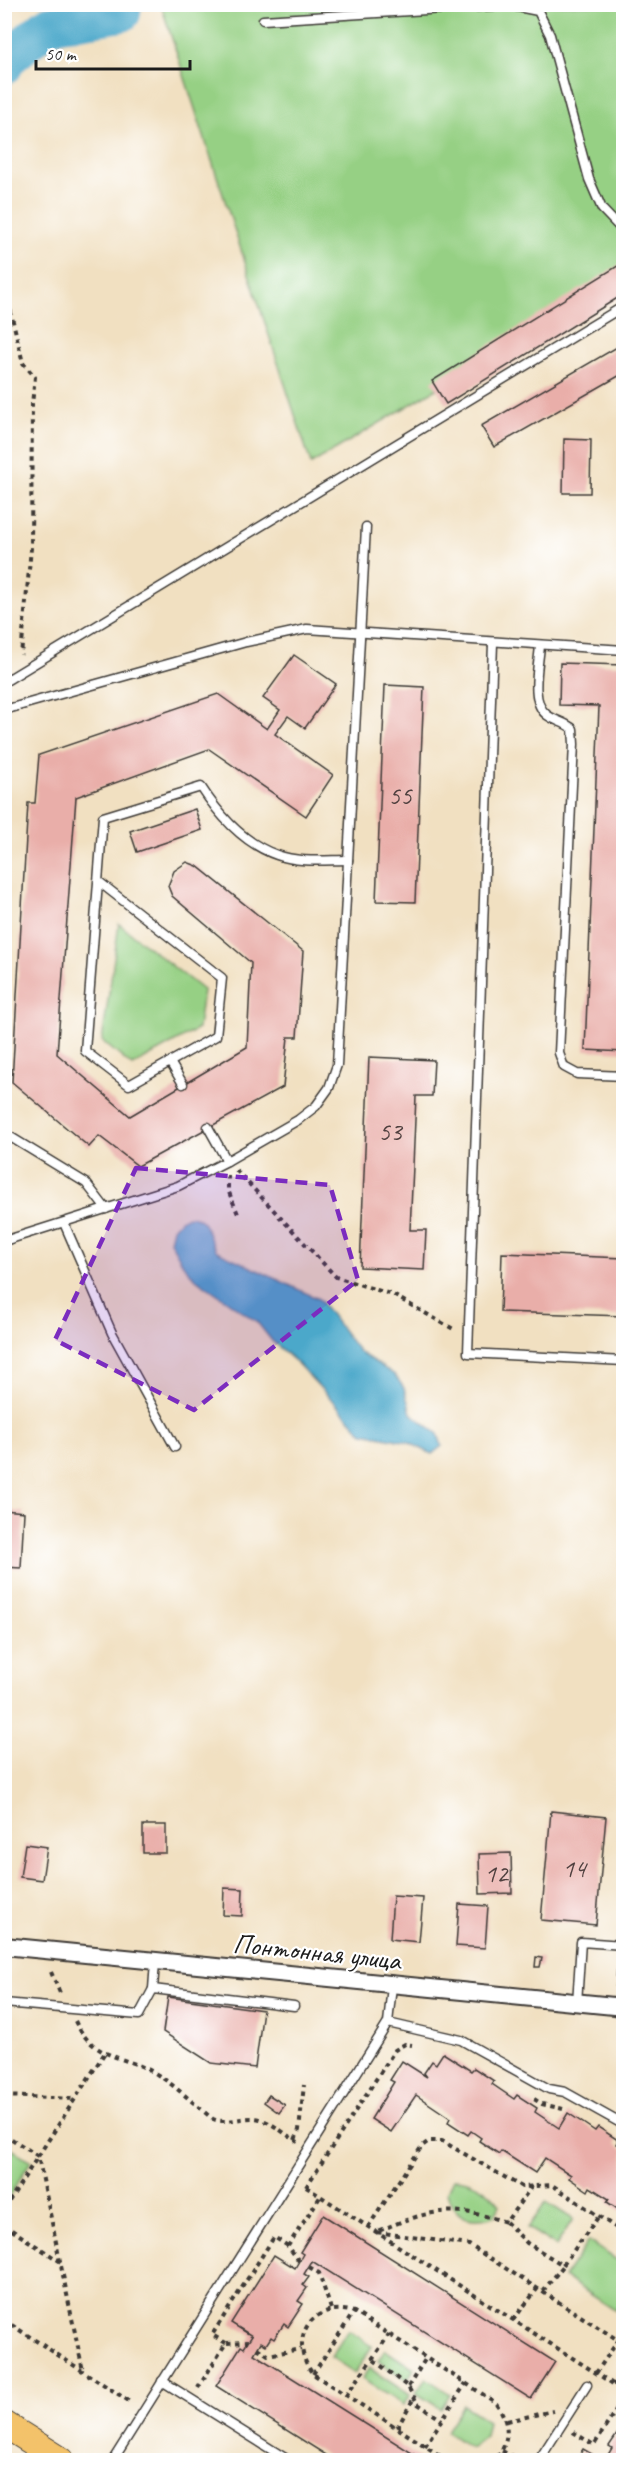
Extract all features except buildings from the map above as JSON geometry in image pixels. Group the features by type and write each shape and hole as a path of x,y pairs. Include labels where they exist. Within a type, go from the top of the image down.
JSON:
{"main road":[{"path":"4,2424 61,2460"}],"street":[{"name":"Понтонная улица","path":"4,1946 621,2007"}],"lane":[{"path":"263,20 508,5 538,11 550,35 590,179 602,209 624,232"},
{"path":"4,682 624,306"},
{"path":"4,1241 178,1186 298,1120 316,1106 329,1088 337,1065 366,527"},
{"path":"4,710 257,640 307,629 624,650"},
{"path":"493,643 468,1353 624,1361"},
{"path":"540,645 537,701 546,715 562,720 573,729 574,744 559,1053 564,1067 578,1074 624,1076"},
{"path":"98,881 222,978 216,1036 129,1085 85,1051 98,881 103,818 201,787 213,806 231,825 277,855 305,860 348,860"},
{"path":"170,1062 183,1084"},
{"path":"208,1127 227,1161"},
{"path":"4,1133 86,1183 106,1209"},
{"path":"64,1223 112,1333 175,1447"},
{"path":"576,2003 581,1942 623,1945 621,2007"},
{"path":"4,2003 139,2015 153,1989 155,1962"},
{"path":"113,2460 388,2023 392,1986"},
{"path":"153,1989 294,2006"},
{"path":"388,2023 461,2040 549,2089 565,2092 624,2125"},
{"path":"162,2381 288,2460"},
{"path":"539,2460 587,2385"}],"path":[{"path":"4,284 23,363 35,376 32,404 31,548 20,673"},
{"path":"227,1161 336,1276 393,1295 469,1337"},
{"path":"227,1161 228,1190 238,1214"},
{"path":"51,1972 85,2039 104,2054 156,2073 219,2122 235,2119 262,2120 302,2145"},
{"path":"306,2187 395,2050 405,2044 415,2045"},
{"path":"4,2209 104,2054"},
{"path":"295,2140 299,2130 304,2085"},
{"path":"4,2096 75,2099"},
{"path":"532,2098 542,2104 570,2110"},
{"path":"4,2134 38,2156 82,2371"},
{"path":"368,2227 422,2146 429,2141 442,2141 522,2187 552,2185 624,2233"},
{"path":"292,2178 624,2391"},
{"path":"506,2222 532,2186"},
{"path":"288,2246 320,2197"},
{"path":"376,2232 431,2212 462,2210 506,2222 527,2243 563,2265"},
{"path":"513,2320 563,2265 599,2217"},
{"path":"4,2225 61,2262"},
{"path":"376,2232 469,2244 618,2340"},
{"path":"248,2342 226,2343 212,2335 274,2237 288,2246 299,2261"},
{"path":"309,2267 319,2273 331,2309"},
{"path":"447,2460 313,2374 306,2365 301,2349 304,2331 311,2321 331,2309 354,2312 495,2402 507,2421 508,2431 502,2451 493,2460"},
{"path":"313,2374 354,2312"},
{"path":"4,2320 130,2402"},
{"path":"596,2373 624,2332"},
{"path":"346,2396 367,2363 374,2360 389,2334"},
{"path":"192,2398 226,2343"},
{"path":"257,2348 268,2355 301,2349"},
{"path":"408,2387 426,2358"},
{"path":"374,2360 408,2387 418,2404 442,2420"},
{"path":"425,2446 466,2383"},
{"path":"613,2384 624,2383"},
{"path":"397,2428 415,2396"},
{"path":"567,2428 594,2445 624,2397"},
{"path":"507,2421 555,2411"},
{"path":"502,2451 520,2460"}],"highlighted area":[{"path":"136,1168 330,1185 358,1280 194,1410 55,1340"}],"green space":[{"path":"161,5 623,5 623,277 311,464"},
{"path":"119,924 203,990 198,1029 132,1066 102,1041"},
{"path":"5,2145 31,2161 5,2203"},
{"path":"453,2179 473,2183 491,2195 500,2205 494,2216 470,2219 459,2213 450,2201 447,2192"},
{"path":"546,2202 573,2219 556,2246 528,2228"},
{"path":"588,2241 623,2264 623,2299 616,2311 564,2277"},
{"path":"348,2330 372,2346 355,2373 331,2357"},
{"path":"385,2350 414,2369 407,2380 378,2361"},
{"path":"369,2368 410,2395 403,2405 362,2379"},
{"path":"426,2378 450,2394 441,2409 416,2393"},
{"path":"463,2405 488,2421 485,2436 470,2448 446,2431"}],"water":[{"path":"88,4 125,5 122,13 48,25"},
{"path":"188,1216 195,1217 204,1224 217,1251 319,1299 359,1352 395,1375 404,1388 411,1413 438,1434 442,1446 432,1454 408,1442 363,1433 295,1361 272,1341 257,1322 196,1279 184,1266 170,1241 173,1228 180,1220"}],"waterway":[{"path":"4,66 7,59 48,25 122,13 123,4"}]}
